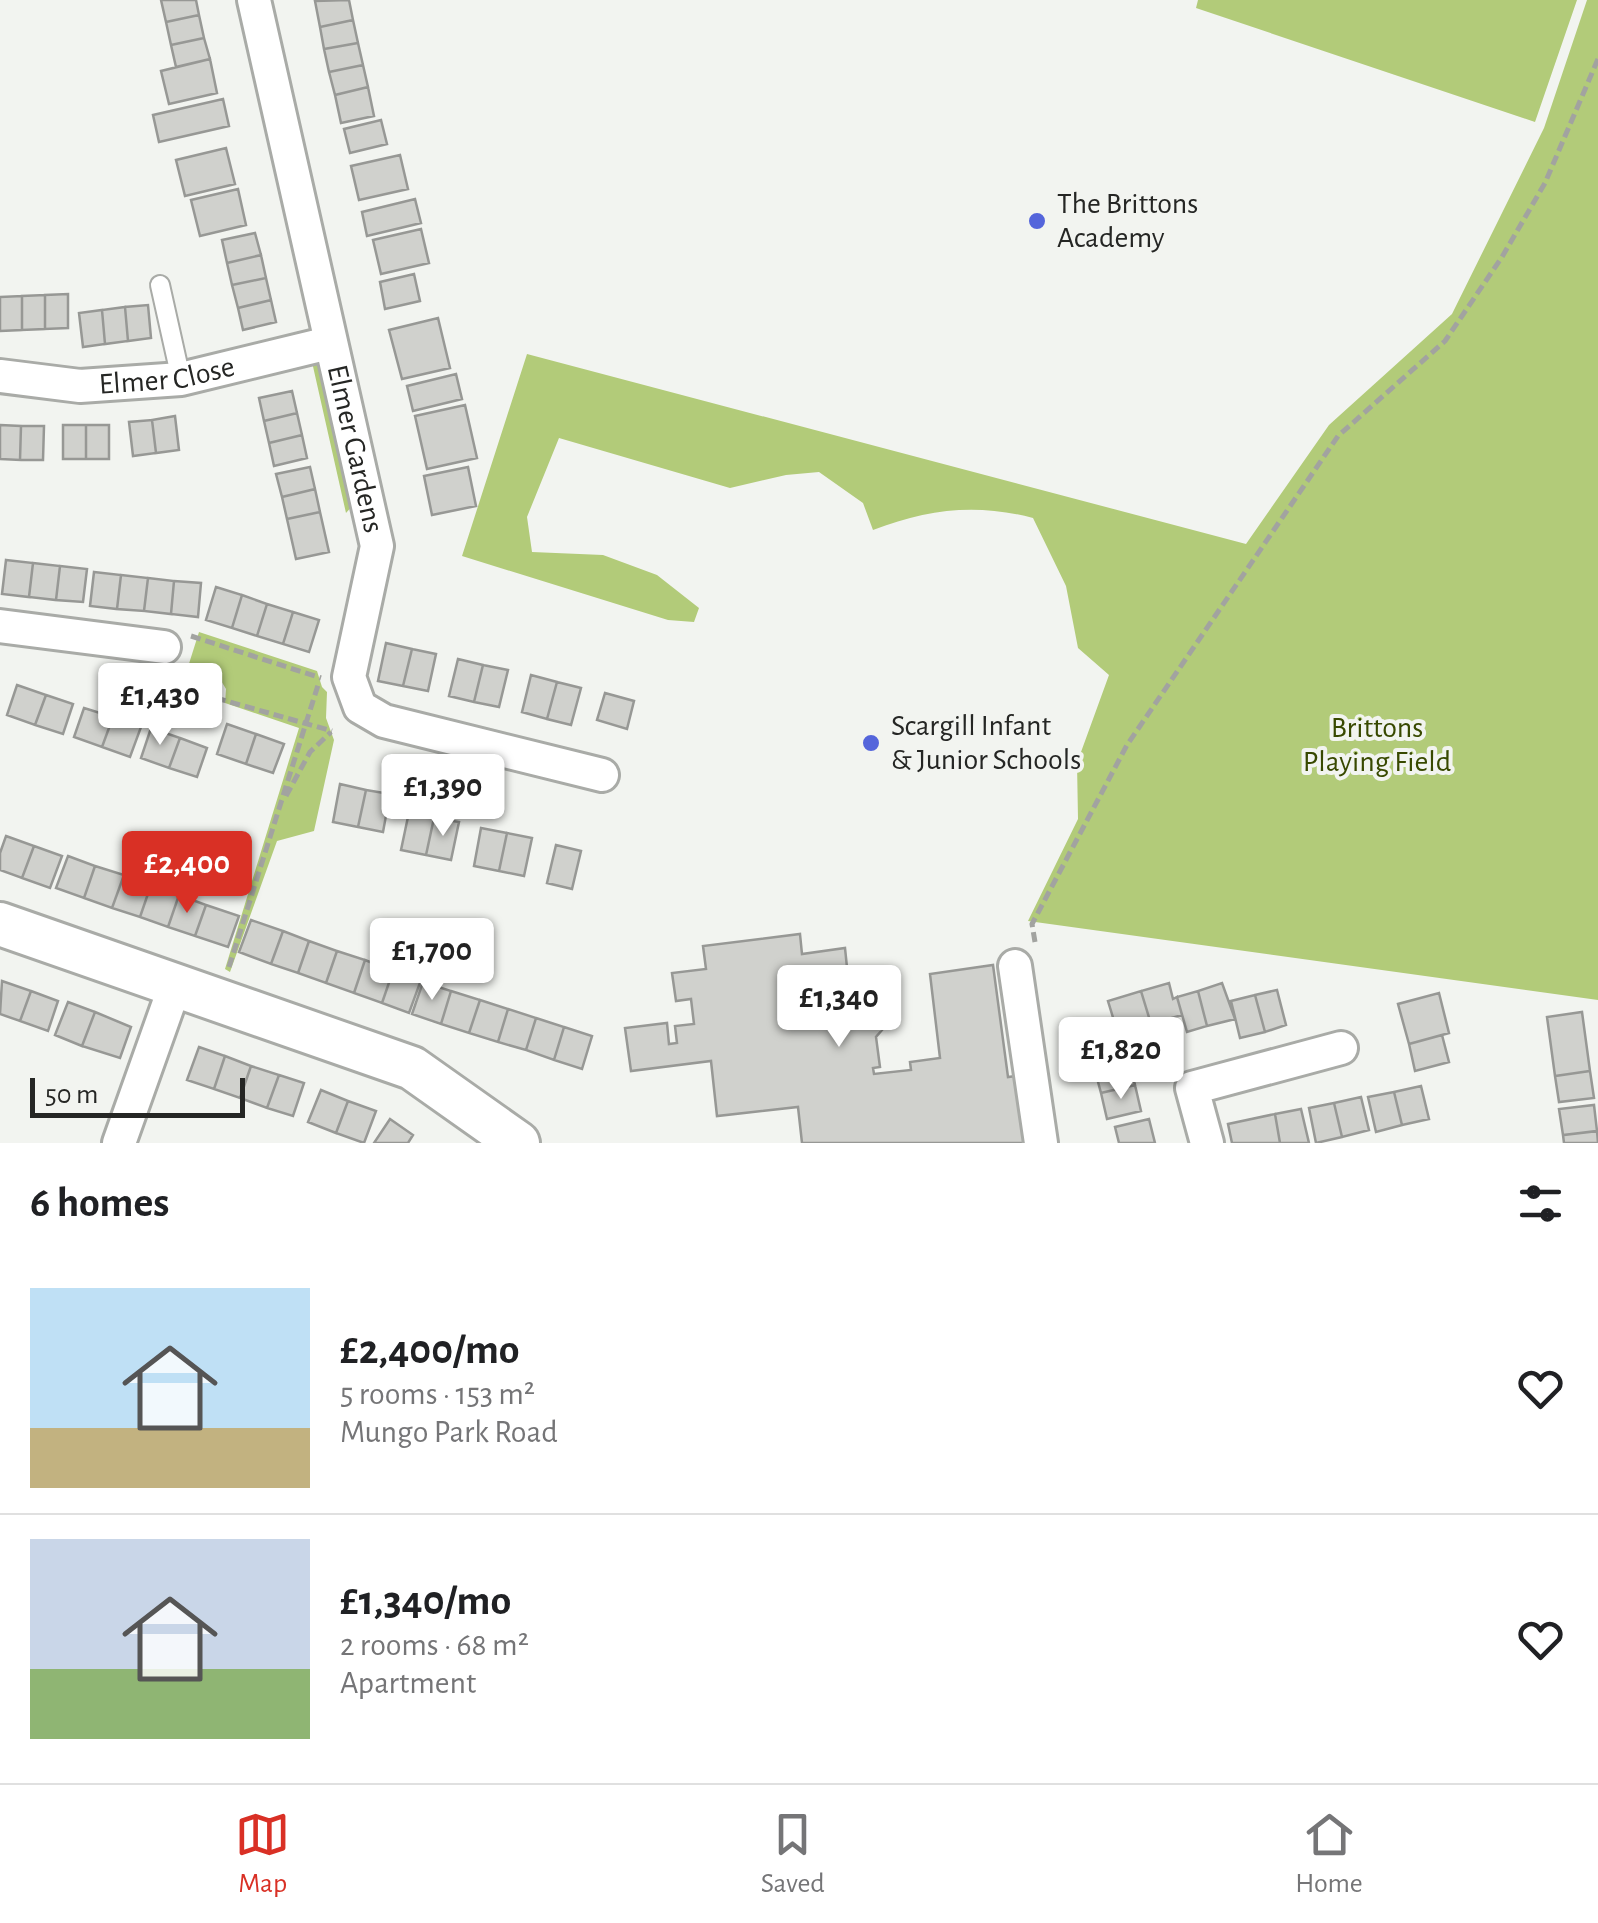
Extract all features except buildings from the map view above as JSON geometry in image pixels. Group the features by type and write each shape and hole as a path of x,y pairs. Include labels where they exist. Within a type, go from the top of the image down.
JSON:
{"street":[{"name":"Elmer Gardens","path":"254,0 377,546 335,678"},
{"name":"Elmer Close","path":"0,376 80,386 182,379 330,343"},
{"path":"0,626 164,647"},
{"path":"335,678 360,707 384,721 602,775"},
{"path":"0,924 412,1068 518,1143"},
{"path":"1015,966 1041,1143"},
{"path":"119,1143 176,983"},
{"path":"1207,1143 1192,1088 1341,1048"}],"lane":[{"path":"160,284 182,379"}],"path":[{"path":"1032,924 1127,745 1338,436 1445,342 1502,258 1545,183 1598,59"},
{"path":"219,999 306,726 335,678 194,635 164,647 180,696 216,698 306,726 332,731 348,728"},
{"path":"280,808 310,752 332,731"}],"green space":[{"path":"1198,0 1577,0 1535,122 1196,8"},
{"name":"Brittons Playing Field","path":"1587,0 1598,0 1598,1000 1028,921 1078,819 1077,763 1109,675 1078,648 1066,586 1033,518 952,510 873,530 863,503 819,472 730,488 559,438 527,517 532,552 603,555 657,575 699,608 694,622 668,620 462,556 527,354 1246,544 1329,425 1452,314 1544,128"},
{"path":"312,362 320,364 354,504 346,513"},
{"path":"199,632 317,671 327,692 326,718 334,740 314,831 277,841 230,972 225,969 299,728 225,703 226,689 220,679 187,670"}],"place":[{"name":"The Brittons Academy","path":"1037,221"},
{"name":"Scargill Infant & Junior Schools","path":"871,743"}]}
